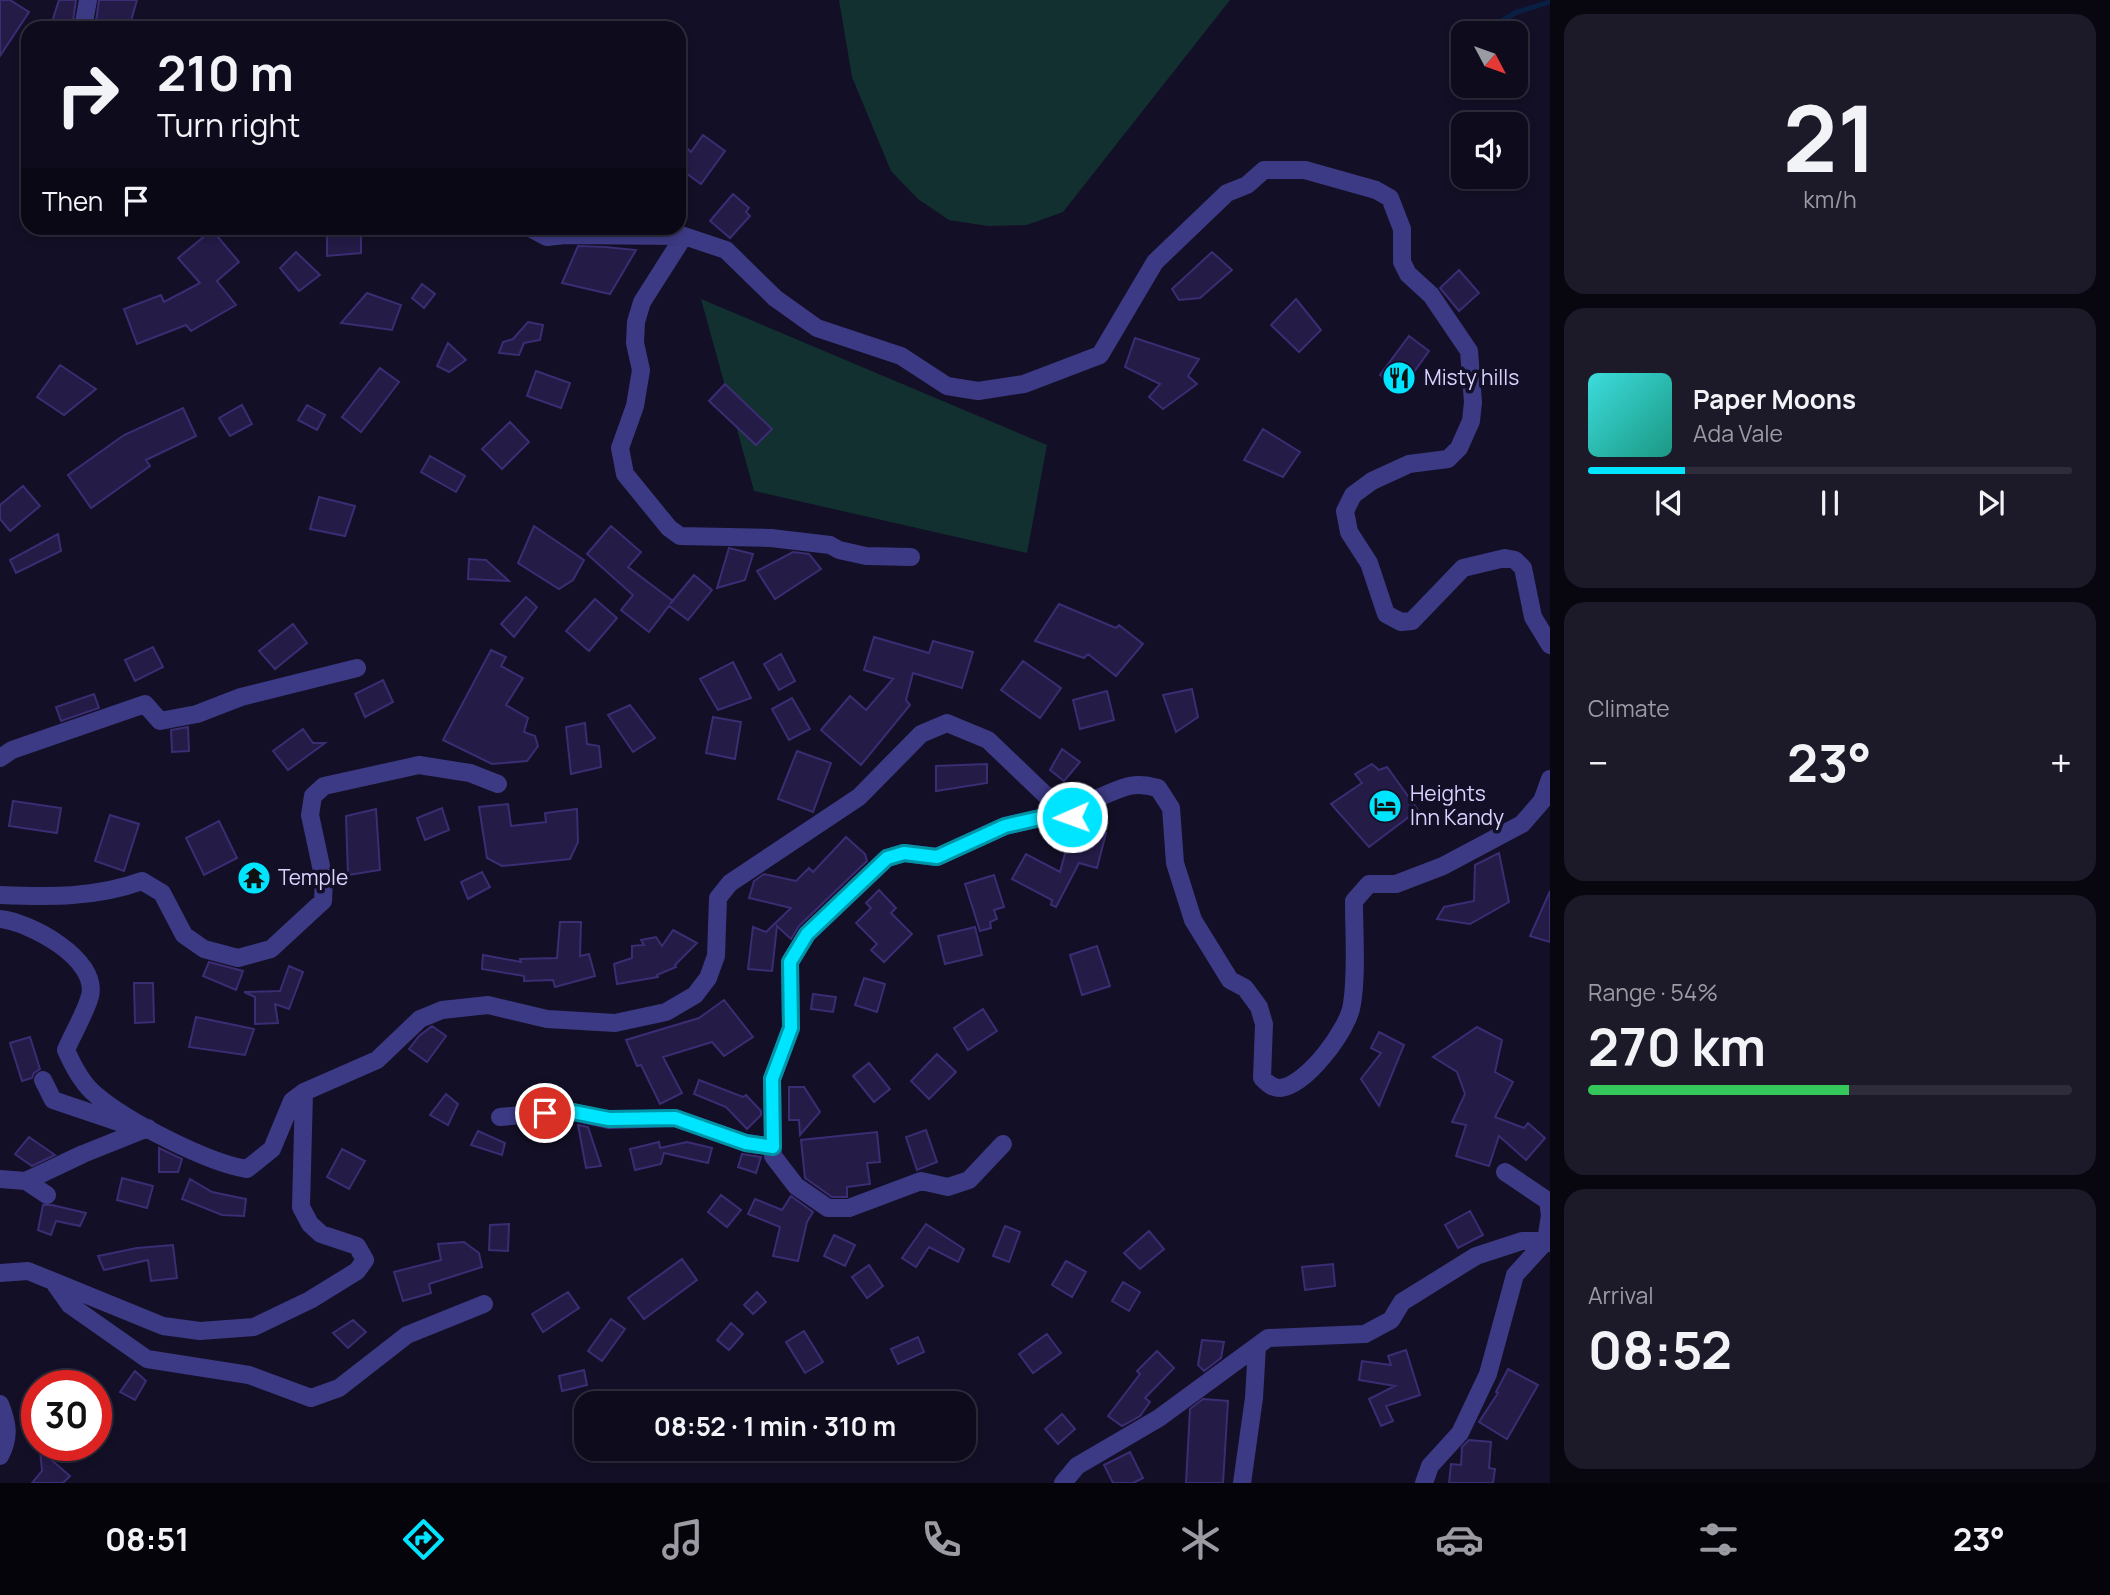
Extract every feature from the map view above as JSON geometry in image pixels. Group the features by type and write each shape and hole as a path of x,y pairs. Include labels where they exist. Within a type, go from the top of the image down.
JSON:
{"street":[{"path":"84,21 88,0"},
{"path":"543,235 684,236 726,250 775,298 817,328 901,356 947,386 978,391 1024,384 1100,355 1155,262 1227,193 1247,185 1264,170 1305,170 1376,190 1390,198 1402,229 1402,262 1408,274 1431,295 1469,351 1473,402 1471,421 1459,448 1448,459 1409,464 1372,481 1353,495 1345,511 1349,532 1369,563 1386,614 1401,622 1412,621 1463,568 1505,558 1515,560 1523,568 1533,617 1550,645"},
{"path":"684,236 642,302 636,322 635,343 641,370 635,406 620,448 625,474 669,528 680,536 771,538 830,545 839,550 866,556 911,557"},
{"path":"4,751 145,704 160,721 197,714 241,697 357,668"},
{"path":"43,1080 53,1100 146,1129 227,1166 247,1169 272,1149 292,1101 304,1092 377,1060 420,1018 442,1010 488,1005 547,1019 615,1023 666,1012 695,995 708,978 716,956 718,898 730,883 859,797 921,734 947,723 988,740 1057,806 1092,800 1115,789 1141,783 1158,788 1171,808 1175,863 1192,920 1230,981 1245,988 1259,1007 1264,1024 1262,1078 1272,1087 1282,1088 1303,1077 1320,1059 1343,1029 1352,1006 1354,901 1369,884 1396,884 1443,866 1522,824 1542,801 1550,779"},
{"path":"0,895 60,897 116,891 142,881 162,893 184,935 204,949 238,958 271,949 323,901 324,880 310,815 313,796 324,786 419,765 470,773 498,785"},
{"path":"1003,1144 969,1180 948,1187 921,1181 849,1208 828,1208 796,1186 773,1156 772,1079 791,1028 790,962 807,934 887,858 904,853 937,857 1005,826 1040,818 1072,817 1087,811 1092,800"},
{"path":"0,919 15,920 67,947 90,980 90,995 65,1050 73,1068 95,1094 146,1129"},
{"path":"0,1273 28,1271 163,1326 200,1331 254,1326 310,1300 357,1271 365,1260 357,1246 321,1234 310,1224 301,1207 304,1092"},
{"path":"500,1117 568,1111 609,1119 675,1118 746,1143 773,1147"},
{"path":"26,1181 83,1154 146,1129"},
{"path":"1424,1483 1430,1466 1460,1433 1488,1374 1516,1275 1548,1242 1548,1201 1504,1172"},
{"path":"0,1179 26,1181 47,1195"},
{"path":"1063,1483 1077,1466 1159,1418 1268,1338 1365,1334 1391,1320 1402,1302 1476,1256 1522,1241 1548,1242"},
{"path":"53,1281 70,1305 147,1359 249,1375 311,1398 339,1388 407,1335 484,1304"},
{"path":"1242,1483 1254,1398 1257,1346"},
{"path":"0,1404 8,1423 7,1443 0,1456"}],"green space":[{"path":"839,0 1230,0 1063,212 1027,225 988,226 949,220 918,199 891,171 852,77"},
{"path":"701,299 1047,445 1027,553 754,491"}],"building":[{"path":"0,0 10,0 29,12 0,56"},
{"path":"59,0 76,0 73,21 52,21"},
{"path":"99,0 137,0 131,21 96,21"},
{"path":"703,135 725,151 701,184 686,173 686,147 691,152"},
{"path":"733,194 749,208 746,212 750,216 730,238 710,221"},
{"path":"206,235 216,235 239,262 217,281 236,305 191,331 186,325 137,344 124,309 161,295 164,302 200,283 178,258"},
{"path":"327,235 361,235 361,253 327,256"},
{"path":"578,246 636,250 610,294 562,283"},
{"path":"296,252 320,275 299,291 280,268"},
{"path":"1212,252 1232,270 1200,298 1179,300 1172,289"},
{"path":"1459,270 1479,293 1459,311 1440,288"},
{"path":"422,284 435,294 424,308 412,298"},
{"path":"367,293 401,305 392,330 341,323"},
{"path":"1296,299 1321,330 1299,352 1271,325"},
{"path":"528,322 543,325 540,340 524,343 519,355 499,353 503,342 513,339"},
{"path":"1409,336 1429,351 1401,390 1380,375"},
{"path":"1135,338 1199,359 1188,376 1197,384 1163,409 1149,397 1160,384 1125,367"},
{"path":"448,343 466,360 449,372 437,366"},
{"path":"60,365 96,389 64,415 37,397"},
{"path":"380,368 399,382 361,432 342,417"},
{"path":"536,371 570,383 561,408 527,396"},
{"path":"725,384 772,429 756,445 709,401"},
{"path":"242,405 252,424 230,436 219,418"},
{"path":"307,405 325,415 317,430 298,420"},
{"path":"183,408 196,436 146,460 150,466 91,508 68,475 124,435"},
{"path":"510,422 529,442 502,469 482,449"},
{"path":"1263,429 1300,452 1283,477 1244,460"},
{"path":"430,456 465,476 456,492 421,472"},
{"path":"23,486 40,506 10,531 0,519 0,505"},
{"path":"319,497 355,506 345,536 310,529"},
{"path":"534,526 584,560 573,580 559,589 518,563"},
{"path":"611,526 641,552 628,567 673,601 694,575 712,590 688,620 669,606 649,632 621,610 633,595 587,554"},
{"path":"58,534 61,551 16,573 10,560"},
{"path":"729,548 753,554 745,580 717,588"},
{"path":"793,552 809,554 821,569 775,599 757,571"},
{"path":"469,559 486,560 509,581 468,579"},
{"path":"526,597 537,607 514,637 501,624"},
{"path":"595,599 617,618 589,651 566,631"},
{"path":"1059,604 1116,628 1119,625 1143,644 1116,676 1088,654 1084,658 1035,641"},
{"path":"293,624 307,643 275,669 259,651"},
{"path":"874,637 929,653 933,641 973,652 962,688 913,673 906,700 910,705 861,765 821,730 850,696 866,710 893,679 864,670"},
{"path":"153,647 163,667 135,681 125,660"},
{"path":"491,650 506,657 501,666 523,678 506,705 528,718 524,732 535,736 538,746 527,761 492,764 443,740"},
{"path":"781,654 795,681 779,690 764,664"},
{"path":"1023,661 1061,688 1040,718 1001,690"},
{"path":"733,662 751,698 718,710 700,679"},
{"path":"383,680 393,702 365,717 355,694"},
{"path":"1192,689 1198,717 1176,732 1163,695"},
{"path":"1107,691 1114,720 1080,729 1073,700"},
{"path":"94,694 99,708 61,721 56,707"},
{"path":"792,698 810,729 789,740 772,709"},
{"path":"630,705 655,738 633,752 608,715"},
{"path":"713,717 741,722 735,759 706,753"},
{"path":"585,723 587,744 599,746 601,767 571,774 566,727"},
{"path":"188,727 189,751 172,752 171,730"},
{"path":"303,729 313,743 325,743 288,770 273,751"},
{"path":"1062,749 1080,762 1064,781 1050,770"},
{"path":"797,751 831,763 813,812 778,799"},
{"path":"987,764 987,783 936,791 936,766"},
{"path":"1372,764 1379,770 1387,767 1418,810 1369,847 1331,804 1362,783 1355,774"},
{"path":"13,801 61,808 57,833 9,826"},
{"path":"508,804 511,826 546,822 545,813 577,809 578,842 570,859 502,866 487,858 479,807"},
{"path":"442,808 449,830 425,840 417,818"},
{"path":"376,809 380,870 348,875 346,816"},
{"path":"110,815 139,824 124,871 95,861"},
{"path":"219,821 237,858 204,875 186,838"},
{"path":"1080,826 1106,833 1097,868 1079,863 1056,907 1051,905 1052,900 1012,879 1026,854 1060,872 1072,828"},
{"path":"846,837 865,854 867,861 799,926 791,939 777,926 772,971 748,969 753,927 766,932 791,908 749,898 754,881 764,874 796,881 809,868 813,872"},
{"path":"1499,853 1509,902 1470,924 1437,919 1444,907 1474,901 1475,865"},
{"path":"482,872 490,887 468,899 461,882"},
{"path":"994,875 1004,907 994,910 997,919 990,922 991,928 980,931 965,884"},
{"path":"879,890 896,908 891,913 912,934 884,962 871,950 877,944 856,923 871,908 866,903"},
{"path":"1550,891 1550,942 1530,936"},
{"path":"560,922 581,922 580,956 589,954 595,976 555,987 553,980 524,981 524,976 482,969 483,955 521,962 520,959 557,958"},
{"path":"975,927 982,955 945,964 938,936"},
{"path":"673,930 697,943 676,967 657,975 658,977 617,984 614,964 632,958 632,946 644,945 641,940 656,937 662,946"},
{"path":"1097,946 1110,986 1082,995 1070,955"},
{"path":"209,962 243,971 236,990 203,976"},
{"path":"289,966 303,972 289,1009 275,1004 278,1023 255,1024 255,997 244,992 280,991"},
{"path":"864,978 885,984 877,1012 855,1005"},
{"path":"134,983 153,983 154,1022 135,1023"},
{"path":"813,994 836,997 833,1012 811,1009"},
{"path":"724,1000 753,1037 724,1056 712,1042 663,1057 682,1093 660,1104 641,1065 637,1066 626,1040 699,1018"},
{"path":"983,1009 997,1031 968,1050 954,1028"},
{"path":"196,1017 254,1029 245,1055 189,1047"},
{"path":"432,1026 446,1036 427,1062 409,1049 419,1036"},
{"path":"1477,1027 1502,1040 1495,1072 1513,1082 1495,1117 1524,1128 1528,1123 1545,1138 1526,1160 1499,1136 1489,1166 1456,1156 1466,1125 1452,1122 1465,1094 1457,1072 1433,1057"},
{"path":"1379,1032 1404,1045 1379,1106 1361,1079 1381,1053 1371,1048"},
{"path":"30,1037 40,1069 32,1078 22,1081 10,1043"},
{"path":"937,1054 956,1072 929,1099 911,1081"},
{"path":"869,1063 890,1089 874,1102 853,1076"},
{"path":"699,1080 743,1097 746,1095 761,1111 761,1115 747,1129 726,1107 694,1094"},
{"path":"789,1087 804,1087 820,1112 800,1135 799,1120 789,1120"},
{"path":"446,1094 458,1104 448,1125 430,1115"},
{"path":"578,1125 588,1127 601,1166 586,1168"},
{"path":"926,1130 937,1162 917,1170 906,1137"},
{"path":"478,1131 505,1143 502,1155 471,1145"},
{"path":"877,1132 880,1162 867,1163 870,1184 847,1187 847,1197 832,1197 805,1178 801,1140"},
{"path":"29,1137 55,1155 32,1166 15,1154"},
{"path":"659,1142 660,1148 687,1142 712,1148 708,1163 664,1153 661,1164 635,1170 630,1149"},
{"path":"159,1148 182,1159 178,1172 159,1172"},
{"path":"342,1149 365,1161 349,1189 327,1177"},
{"path":"742,1154 761,1157 756,1173 738,1167"},
{"path":"122,1178 153,1186 147,1208 117,1200"},
{"path":"190,1179 212,1192 246,1199 244,1216 222,1215 182,1199"},
{"path":"721,1195 741,1210 727,1227 708,1212"},
{"path":"791,1196 813,1212 807,1222 798,1261 773,1256 780,1227 748,1214 755,1199 782,1210"},
{"path":"43,1205 86,1213 80,1226 56,1221 51,1235 38,1230"},
{"path":"1470,1211 1483,1235 1458,1248 1445,1225"},
{"path":"509,1224 508,1251 489,1250 490,1225"},
{"path":"926,1224 964,1249 958,1262 929,1247 916,1267 902,1258"},
{"path":"1005,1226 1020,1232 1009,1262 993,1256"},
{"path":"1149,1231 1164,1249 1140,1269 1124,1253"},
{"path":"834,1235 855,1245 845,1266 824,1256"},
{"path":"464,1242 479,1253 482,1267 429,1284 431,1293 403,1301 394,1272 441,1260 438,1244"},
{"path":"173,1245 177,1278 151,1281 148,1260 104,1270 98,1256 137,1248"},
{"path":"682,1259 697,1280 644,1319 628,1298"},
{"path":"1066,1261 1086,1272 1072,1297 1052,1285"},
{"path":"1333,1264 1335,1286 1305,1290 1302,1267"},
{"path":"869,1265 883,1286 867,1298 852,1277"},
{"path":"1123,1282 1140,1292 1129,1311 1112,1301"},
{"path":"568,1292 579,1308 543,1332 532,1314"},
{"path":"757,1292 766,1302 753,1314 744,1305"},
{"path":"611,1319 625,1329 602,1361 588,1351"},
{"path":"353,1320 366,1332 348,1348 333,1333"},
{"path":"731,1323 743,1334 729,1350 717,1340"},
{"path":"804,1331 823,1362 805,1373 786,1342"},
{"path":"1047,1334 1061,1353 1033,1373 1019,1354"},
{"path":"918,1337 924,1352 898,1364 891,1349"},
{"path":"1202,1340 1224,1342 1221,1358 1204,1371 1198,1365"},
{"path":"1406,1350 1420,1395 1386,1406 1393,1421 1381,1426 1369,1399 1395,1386 1359,1380 1362,1361 1391,1365 1388,1356"},
{"path":"1157,1351 1174,1368 1145,1398 1150,1402 1140,1416 1122,1426 1108,1416 1140,1374 1137,1371"},
{"path":"1508,1369 1538,1385 1507,1439 1479,1422 1498,1393 1496,1392"},
{"path":"584,1370 587,1385 562,1391 559,1376"},
{"path":"135,1371 146,1381 135,1400 120,1392"},
{"path":"1203,1399 1228,1401 1223,1483 1186,1483 1190,1409"},
{"path":"1062,1414 1075,1429 1058,1444 1045,1429"},
{"path":"1469,1440 1491,1442 1489,1468 1495,1469 1493,1483 1449,1483 1451,1464 1461,1465 1462,1447"},
{"path":"1130,1452 1143,1478 1133,1483 1113,1483 1104,1465"},
{"path":"41,1461 53,1461 70,1476 63,1483 32,1483 42,1471"}],"waterway":[{"path":"1502,21 1517,12 1550,2"}],"place":[{"name":"Misty hills","path":"1399,378"},
{"name":"Heights Inn Kandy","path":"1385,806"},
{"name":"Temple","path":"254,878"}],"route":[{"path":"545,1113 568,1111 609,1119 675,1118 746,1143 773,1147 772,1079 791,1028 790,962 807,934 887,858 904,853 937,857 1005,826 1040,818 1072,817"}]}
